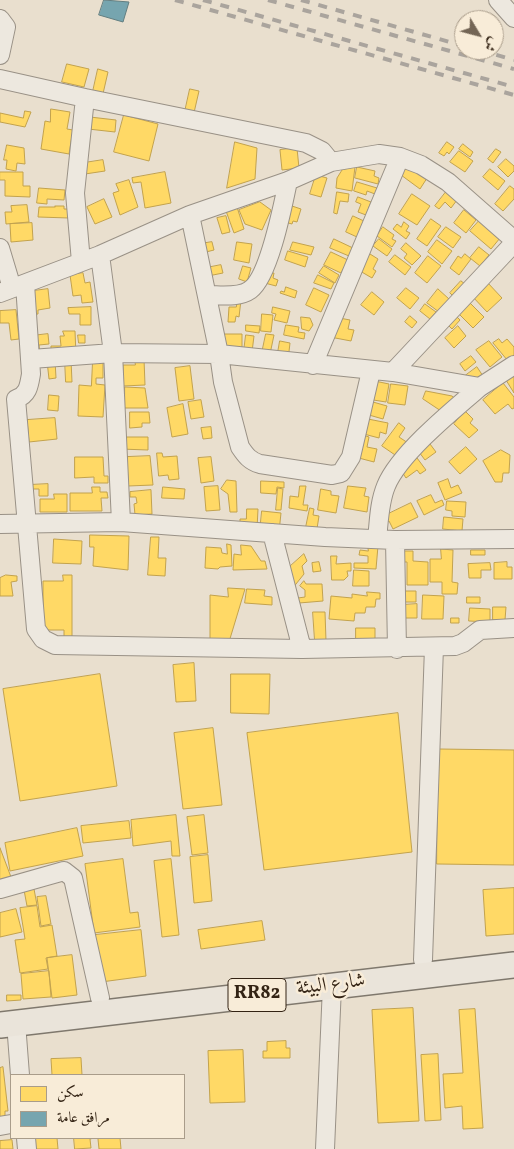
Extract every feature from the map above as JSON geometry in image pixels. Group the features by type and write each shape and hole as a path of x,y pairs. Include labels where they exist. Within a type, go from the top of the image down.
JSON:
{"highway":[{"name":"شارع البيئة","path":"5,1019 100,998 514,951"},
{"name":"شارع البيئة","path":"5,1019 332,986 514,965"}],"street":[{"path":"498,0 514,18"},
{"path":"0,19 6,27 0,55"},
{"path":"0,79 306,143 322,151 331,162"},
{"path":"81,262 75,193 85,98"},
{"path":"12,288 100,255 190,215 288,181 331,162 379,154 400,157 421,165 448,182 514,241 393,372"},
{"path":"313,365 400,157"},
{"path":"208,295 239,294 249,291 256,285 277,228 288,181"},
{"path":"190,215 220,354 225,392 240,447 245,455 252,461 260,464 332,475 342,473 351,457 371,371"},
{"path":"0,248 31,360 29,388 24,396 8,401 27,524 36,629 49,643 55,645 398,649 463,644 480,630 514,628"},
{"path":"100,255 113,353 121,522"},
{"path":"31,360 113,353 220,354 393,372 480,387"},
{"path":"377,539 382,496 390,476 447,414 480,387 514,365"},
{"path":"0,524 121,522 272,534 395,540 514,539"},
{"path":"272,534 302,649"},
{"path":"395,540 398,649"},
{"path":"423,960 434,647"},
{"path":"0,889 64,871 69,874 72,878 100,998"},
{"path":"325,1149 332,986"},
{"path":"5,1019 20,1074"}],"building: سكن":[{"path":"67,64 89,69 84,87 62,82"},
{"path":"98,69 108,72 102,98 92,96"},
{"path":"190,89 199,91 193,117 184,116"},
{"path":"51,109 70,112 67,129 73,130 69,154 41,149 45,121 50,122"},
{"path":"25,111 31,112 25,127 0,122 0,113 23,118"},
{"path":"124,115 158,124 149,161 114,152"},
{"path":"90,117 116,120 115,132 88,129"},
{"path":"235,142 257,148 255,179 227,188"},
{"path":"447,142 454,147 449,154 447,152 444,156 439,153"},
{"path":"463,144 473,152 470,157 459,149"},
{"path":"7,145 24,148 25,164 17,163 16,171 6,169 7,160 4,160"},
{"path":"297,148 299,168 282,170 280,150"},
{"path":"496,149 501,152 493,163 488,159"},
{"path":"459,151 473,161 465,172 450,162"},
{"path":"506,159 514,166 514,171 508,177 498,167"},
{"path":"103,160 105,171 85,174 84,163"},
{"path":"415,165 429,175 420,189 401,175 405,168"},
{"path":"355,167 352,191 336,188 337,178 342,170"},
{"path":"357,167 375,171 374,176 379,178 378,184 355,178"},
{"path":"490,169 505,181 498,190 483,177"},
{"path":"0,172 23,172 23,186 30,186 30,197 5,196 5,180 0,180"},
{"path":"165,172 171,203 145,208 141,182 133,183 132,178"},
{"path":"316,175 327,178 321,197 310,194"},
{"path":"129,180 138,207 120,215 113,193 119,191 116,184"},
{"path":"357,182 377,188 375,194 367,191 366,195 354,191"},
{"path":"510,186 514,189 514,199 503,211 495,204"},
{"path":"39,188 65,190 64,200 47,199 47,204 37,203"},
{"path":"337,192 349,194 348,202 340,201 337,214 334,213"},
{"path":"446,192 457,200 451,208 445,202 439,209 435,206"},
{"path":"412,194 430,206 417,225 399,214"},
{"path":"358,197 371,202 366,215 358,212 361,204 356,202"},
{"path":"104,199 112,217 95,224 87,207"},
{"path":"260,202 271,210 262,230 245,224 239,210"},
{"path":"286,204 301,209 297,222 293,221 292,224 281,221"},
{"path":"27,205 29,222 6,224 5,212 12,212 11,206"},
{"path":"64,206 64,209 69,209 69,218 38,217 39,207"},
{"path":"237,207 244,229 234,233 226,211"},
{"path":"464,210 476,220 466,233 454,223"},
{"path":"226,216 230,232 222,234 217,218"},
{"path":"353,216 364,221 357,237 346,232"},
{"path":"431,219 441,226 427,246 417,239"},
{"path":"479,221 500,238 491,249 470,231"},
{"path":"404,222 409,226 406,231 410,233 406,239 393,229 397,224 401,227"},
{"path":"32,223 33,240 11,242 10,224"},
{"path":"383,227 394,235 392,239 396,241 392,247 377,236"},
{"path":"446,227 461,237 453,248 438,237"},
{"path":"334,239 353,248 349,256 330,248"},
{"path":"379,239 392,249 387,256 373,246"},
{"path":"437,240 452,251 442,264 428,252"},
{"path":"212,242 214,250 202,253 200,244"},
{"path":"237,242 252,244 249,263 234,260"},
{"path":"293,242 314,247 311,255 290,250"},
{"path":"406,243 421,256 412,265 404,258 407,254 401,249"},
{"path":"479,247 489,255 480,266 470,258"},
{"path":"288,251 308,257 305,267 285,260"},
{"path":"331,252 348,260 341,273 324,265"},
{"path":"370,254 378,259 373,269 376,271 372,278 360,271"},
{"path":"465,254 471,259 459,275 450,268 458,256 461,258"},
{"path":"395,255 411,267 405,275 389,262"},
{"path":"428,256 441,266 427,283 415,273"},
{"path":"221,265 223,273 208,276 206,268"},
{"path":"275,265 272,273 274,273 273,278 278,280 276,286 261,282"},
{"path":"243,266 251,268 247,282 239,279"},
{"path":"324,266 339,275 335,283 319,273"},
{"path":"83,273 85,283 90,282 93,302 82,303 81,295 73,296 70,275"},
{"path":"318,275 334,283 331,289 314,283"},
{"path":"461,281 465,284 454,297 450,293"},
{"path":"487,282 502,298 487,312 472,296"},
{"path":"286,287 297,291 295,298 280,293 281,291 284,292"},
{"path":"314,288 329,295 321,312 306,305"},
{"path":"406,288 419,298 410,309 397,298"},
{"path":"48,289 50,308 38,310 38,314 29,315 26,292"},
{"path":"438,289 449,299 439,312 427,303"},
{"path":"372,292 384,302 374,315 361,305"},
{"path":"237,300 241,300 239,317 236,316 235,322 228,322 229,307 236,307"},
{"path":"470,303 484,317 473,328 459,314"},
{"path":"425,304 436,312 430,319 420,311"},
{"path":"91,307 91,325 80,325 80,314 69,314 68,308"},
{"path":"273,307 290,311 287,323 274,320 276,314 272,313"},
{"path":"16,310 19,339 11,340 9,323 0,323 0,311"},
{"path":"453,313 460,320 452,329 445,322"},
{"path":"262,314 273,315 271,332 261,331"},
{"path":"410,316 417,322 412,328 405,322"},
{"path":"301,317 310,318 313,325 309,331 302,329"},
{"path":"334,317 350,320 348,329 354,330 351,341 330,337"},
{"path":"246,325 260,326 259,333 246,331"},
{"path":"286,325 299,327 298,332 305,333 304,339 284,335"},
{"path":"458,326 466,336 454,348 445,338"},
{"path":"63,331 75,331 76,355 51,352 51,346 61,346 60,336 64,336"},
{"path":"48,334 49,344 39,345 40,355 31,336"},
{"path":"225,334 242,334 242,350 224,350"},
{"path":"266,334 274,335 270,354 262,353"},
{"path":"78,335 85,335 85,343 79,343"},
{"path":"246,335 254,336 252,352 244,351"},
{"path":"499,339 502,343 507,339 514,347 514,356 508,361 493,343"},
{"path":"280,341 290,343 288,360 278,352"},
{"path":"489,341 502,357 490,367 476,350"},
{"path":"471,356 476,362 465,371 460,364"},
{"path":"135,359 144,359 145,385 123,386 123,365 135,365"},
{"path":"55,360 56,378 49,379 47,361"},
{"path":"65,360 71,360 72,382 66,382"},
{"path":"93,361 103,361 103,378 96,378 96,384 105,385 103,417 78,416 79,385 91,386"},
{"path":"190,366 194,399 179,401 175,368"},
{"path":"477,367 483,376 472,385 465,376"},
{"path":"514,375 514,393 506,380"},
{"path":"370,380 389,384 386,402 367,399"},
{"path":"503,383 514,397 514,408 512,409 508,404 495,414 483,400"},
{"path":"391,384 408,386 405,405 388,403"},
{"path":"125,387 145,388 148,408 125,408"},
{"path":"426,391 452,396 458,401 444,413 423,399"},
{"path":"49,395 59,396 58,411 48,410"},
{"path":"201,400 204,417 191,419 188,402"},
{"path":"366,400 387,406 383,419 362,413"},
{"path":"183,404 188,434 172,437 167,408"},
{"path":"465,411 473,419 470,423 478,430 469,438 454,424"},
{"path":"130,412 149,412 150,423 142,423 142,427 130,428"},
{"path":"55,418 57,439 29,442 27,420"},
{"path":"363,418 388,423 386,434 380,432 379,438 360,433"},
{"path":"399,423 405,428 399,437 408,443 398,457 382,446"},
{"path":"211,427 212,438 203,439 201,428"},
{"path":"360,434 369,437 367,447 377,449 374,462 355,457"},
{"path":"127,437 148,437 148,450 120,449 120,442 126,442"},
{"path":"430,444 436,452 425,460 419,452"},
{"path":"466,447 477,459 460,474 449,462"},
{"path":"501,450 510,455 509,473 503,473 502,482 495,482 483,461"},
{"path":"157,453 162,453 163,457 177,456 179,479 169,480 168,475 159,476"},
{"path":"150,456 153,485 128,486 127,457"},
{"path":"75,457 103,457 104,476 108,476 108,483 94,483 94,477 75,478"},
{"path":"211,457 214,481 201,483 198,458"},
{"path":"417,458 426,470 420,474 417,470 406,478 400,469"},
{"path":"448,479 451,488 458,485 462,493 445,500 438,483"},
{"path":"227,480 236,481 237,512 230,512 228,494 221,489"},
{"path":"261,481 284,482 284,488 277,487 276,494 261,493"},
{"path":"48,484 48,496 39,496 39,489 29,489 29,485"},
{"path":"218,486 220,510 206,511 204,487"},
{"path":"300,486 306,486 303,505 308,505 307,511 289,508 290,496 298,497"},
{"path":"348,486 366,488 364,496 369,497 367,512 344,508"},
{"path":"92,487 100,487 100,492 107,492 108,498 101,498 102,511 70,511 70,493 92,493"},
{"path":"163,487 185,489 184,499 162,498"},
{"path":"278,488 283,489 281,510 276,510"},
{"path":"321,489 331,491 331,495 339,496 336,513 318,510"},
{"path":"151,490 152,514 135,515 134,504 137,503 136,497 130,497 130,492"},
{"path":"54,494 67,494 67,512 40,512 40,499 54,499"},
{"path":"431,495 435,503 442,500 444,505 424,515 417,501"},
{"path":"447,501 466,502 465,517 452,516 452,511 446,510"},
{"path":"411,503 418,517 393,529 389,521 383,524 380,518"},
{"path":"310,508 314,509 313,515 319,516 316,535 306,527"},
{"path":"247,509 258,509 257,529 240,529 240,519 246,519"},
{"path":"262,511 281,513 279,532 260,531"},
{"path":"444,517 463,519 462,531 443,529"},
{"path":"90,535 129,536 128,570 93,566 94,547 90,547"},
{"path":"151,537 159,537 158,558 166,558 165,576 148,575"},
{"path":"54,539 82,541 81,564 53,563"},
{"path":"227,544 231,545 232,566 220,567 218,569 205,568 206,547 221,548 222,553 227,554"},
{"path":"241,545 251,546 261,561 265,561 267,569 233,570 234,554 241,555"},
{"path":"368,546 378,546 376,569 354,568 354,563 368,563 368,556 359,555 360,550 368,551"},
{"path":"441,549 453,550 452,582 458,583 457,594 442,594 442,582 430,582 430,559 441,559"},
{"path":"471,550 485,550 485,555 471,555"},
{"path":"400,551 413,551 413,561 428,562 428,585 407,585 407,562 400,562"},
{"path":"304,554 307,561 302,566 304,574 292,589 285,571"},
{"path":"331,556 337,556 336,564 351,563 351,571 347,571 348,576 344,580 332,580"},
{"path":"319,562 321,571 313,572 312,563"},
{"path":"507,562 507,567 512,567 512,579 494,579 494,563"},
{"path":"490,563 491,570 481,570 481,578 469,578 468,564"},
{"path":"354,570 369,571 369,586 353,586"},
{"path":"6,575 17,576 17,581 11,582 13,596 0,596 0,578"},
{"path":"63,575 72,575 72,639 64,639 64,630 43,630 43,581 63,581"},
{"path":"304,581 306,584 322,584 323,601 299,603 298,598 305,597 305,590 300,586"},
{"path":"228,588 245,589 229,642 210,642 210,595 228,597"},
{"path":"247,589 265,590 264,596 272,597 272,605 245,603"},
{"path":"400,591 416,591 416,602 400,602"},
{"path":"367,592 380,593 380,599 376,599 375,607 366,607 365,613 355,613 354,621 329,619 331,596 352,598 352,594 367,596"},
{"path":"423,595 444,596 443,619 422,619"},
{"path":"467,597 480,597 480,603 467,603"},
{"path":"417,604 417,618 402,618 402,605"},
{"path":"493,607 506,607 505,620 493,620"},
{"path":"470,608 490,609 490,622 469,621"},
{"path":"313,612 325,612 326,641 315,641"},
{"path":"451,618 459,618 459,623 451,623"},
{"path":"356,628 375,628 375,640 356,641"},
{"path":"194,663 196,701 176,702 173,665"},
{"path":"100,674 117,786 20,801 3,689"},
{"path":"231,674 270,674 269,714 231,713"},
{"path":"398,713 412,852 264,870 247,733"},
{"path":"213,728 222,805 183,809 174,733"},
{"path":"438,749 514,750 514,865 437,864"},
{"path":"176,815 180,856 172,856 171,841 133,846 131,820"},
{"path":"204,815 208,853 192,855 187,817"},
{"path":"129,821 131,838 83,843 81,826"},
{"path":"77,828 83,856 10,871 5,843"},
{"path":"0,848 11,877 0,881"},
{"path":"208,855 212,901 194,903 190,857"},
{"path":"123,859 130,913 138,912 140,927 94,933 85,864"},
{"path":"171,859 179,935 162,937 154,861"},
{"path":"514,888 514,934 486,936 483,890"},
{"path":"34,889 37,905 27,906 24,890"},
{"path":"46,896 51,924 41,926 37,897"},
{"path":"37,906 40,927 52,925 57,956 46,958 48,969 20,973 15,940 25,939 20,908"},
{"path":"16,909 22,932 0,937 0,913"},
{"path":"262,921 265,940 201,949 198,930"},
{"path":"141,930 146,976 101,982 95,935"},
{"path":"72,955 77,995 52,998 47,958"},
{"path":"49,971 51,997 23,999 21,974"},
{"path":"7,995 21,995 21,1000 7,1001"},
{"path":"413,1008 419,1121 378,1123 372,1010"},
{"path":"475,1009 483,1128 463,1129 462,1106 445,1108 443,1074 463,1073 459,1010"},
{"path":"286,1041 286,1048 290,1048 290,1058 263,1058 263,1051 267,1051 267,1042"},
{"path":"243,1050 245,1102 210,1103 208,1051"},
{"path":"438,1054 441,1120 425,1121 421,1055"},
{"path":"81,1058 82,1074 52,1074 51,1059"},
{"path":"3,1067 8,1111 5,1111 5,1117 0,1118 0,1068"},
{"path":"28,1139 57,1139 58,1149 29,1149"},
{"path":"74,1139 90,1139 91,1148 75,1149"},
{"path":"98,1139 120,1139 121,1149 99,1149"},
{"path":"12,1140 13,1149 0,1149 0,1141"}],"building: مرافق عامة":[{"path":"104,0 129,2 123,22 99,15"}],"railway":[{"path":"175,0 514,95"},
{"path":"203,0 514,87"},
{"path":"268,0 514,69"},
{"path":"301,0 454,43"},
{"path":"504,57 514,60"}]}
